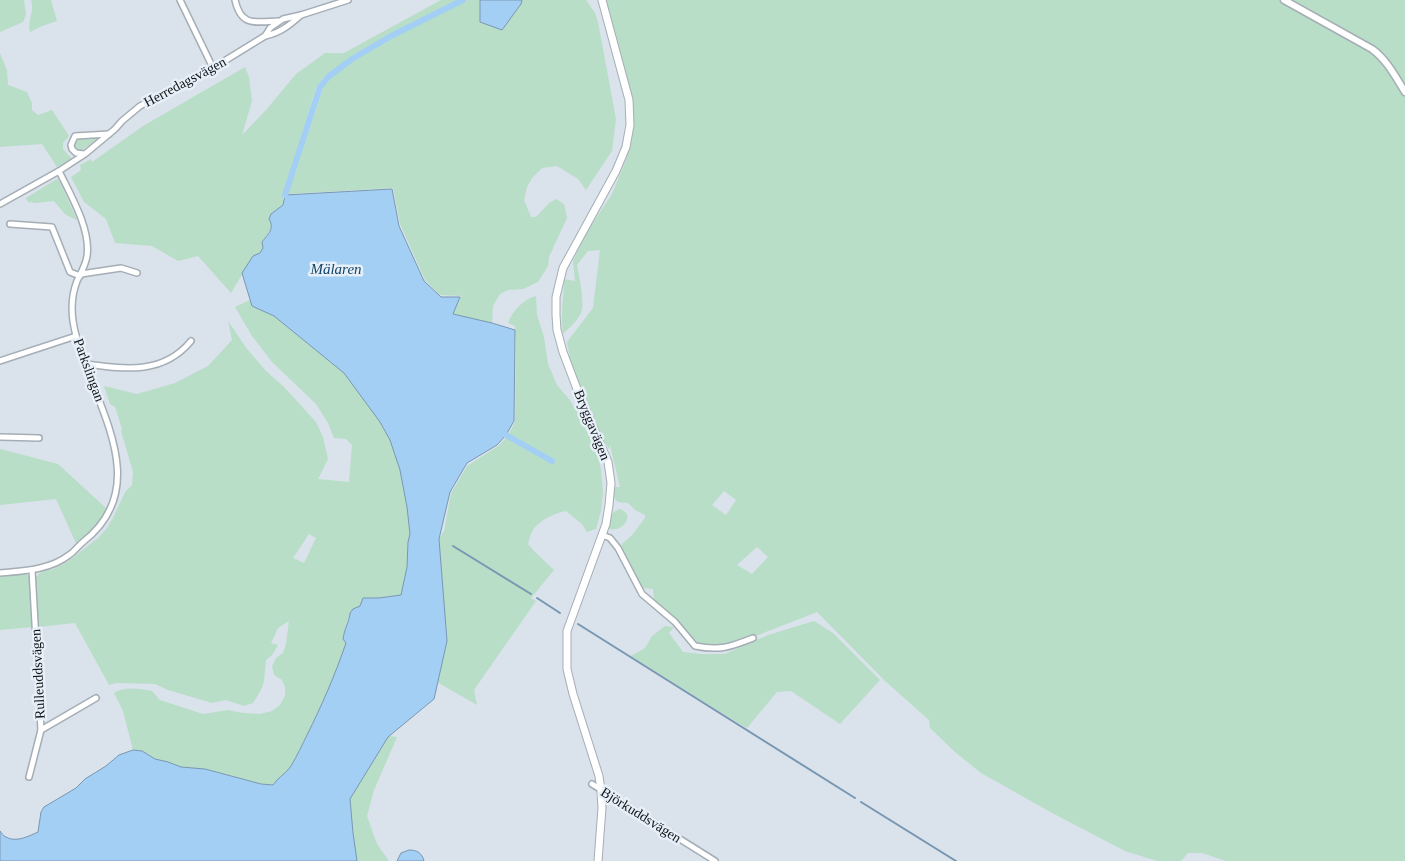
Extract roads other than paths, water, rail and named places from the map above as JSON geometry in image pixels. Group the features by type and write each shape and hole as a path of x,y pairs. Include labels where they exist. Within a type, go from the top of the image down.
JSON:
{"main road":[{"name":"Bryggavägen","path":"598,861 602,808 601,791 567,669 567,631 606,524 611,484 608,462 563,352 557,330 556,297 563,268 616,171 626,147 630,125 629,100 602,0"}],"street":[{"path":"180,0 213,68"},
{"path":"235,0 238,11 247,20 259,22 279,21"},
{"name":"Herredagsvägen","path":"59,171 85,154 140,106 213,68 264,36 279,21 348,0"},
{"path":"1284,0 1381,55 1405,92"},
{"name":"Herredagsvägen","path":"264,36 287,28 301,15"},
{"path":"85,154 76,153 72,149 70,145 75,136 109,134"},
{"path":"0,204 59,171"},
{"name":"Parkslingan","path":"0,573 32,570 60,561 70,555 95,532 109,510 117,485 117,453 76,336 72,315 74,292 87,258 87,238 84,226 59,171"},
{"path":"10,224 52,227 70,272 80,275 121,268 137,273"},
{"path":"0,361 76,336"},
{"path":"86,364 122,369 142,368 172,359 183,351 191,341"},
{"path":"0,436 39,438"},
{"path":"602,535 610,538 618,548 642,594 675,622 695,646 717,649 753,638"},
{"name":"Rulleuddsvägen","path":"29,777 41,730 32,570"},
{"path":"41,730 96,698"},
{"name":"Björkuddsvägen","path":"592,784 714,861"}],"water":[{"path":"480,0 522,0 502,30 480,22"},
{"name":"Mälaren","path":"392,189 399,226 424,281 441,297 460,297 453,314 515,330 514,421 506,435 497,445 467,463 450,492 439,539 447,641 434,699 388,737 350,799 357,861 0,861 0,831 5,837 10,839 22,838 38,832 41,812 44,807 76,788 85,779 119,755 133,750 142,751 155,759 181,767 205,769 261,784 273,785 291,766 323,701 346,643 343,639 350,613 353,609 360,606 363,598 401,595 407,567 410,534 400,470 390,440 380,422 344,373 274,316 252,306 242,273 253,256 260,253 263,248 262,242 271,229 269,219 271,214 283,205 285,195"},
{"path":"409,850 419,852 424,861 397,861 401,853"}],"waterway":[{"path":"285,195 320,87 328,77 352,59 391,36 463,0"},
{"path":"506,435 552,461"},
{"path":"453,546 531,594"},
{"path":"537,598 560,613"},
{"path":"578,624 855,798"},
{"path":"861,802 956,861"}]}
